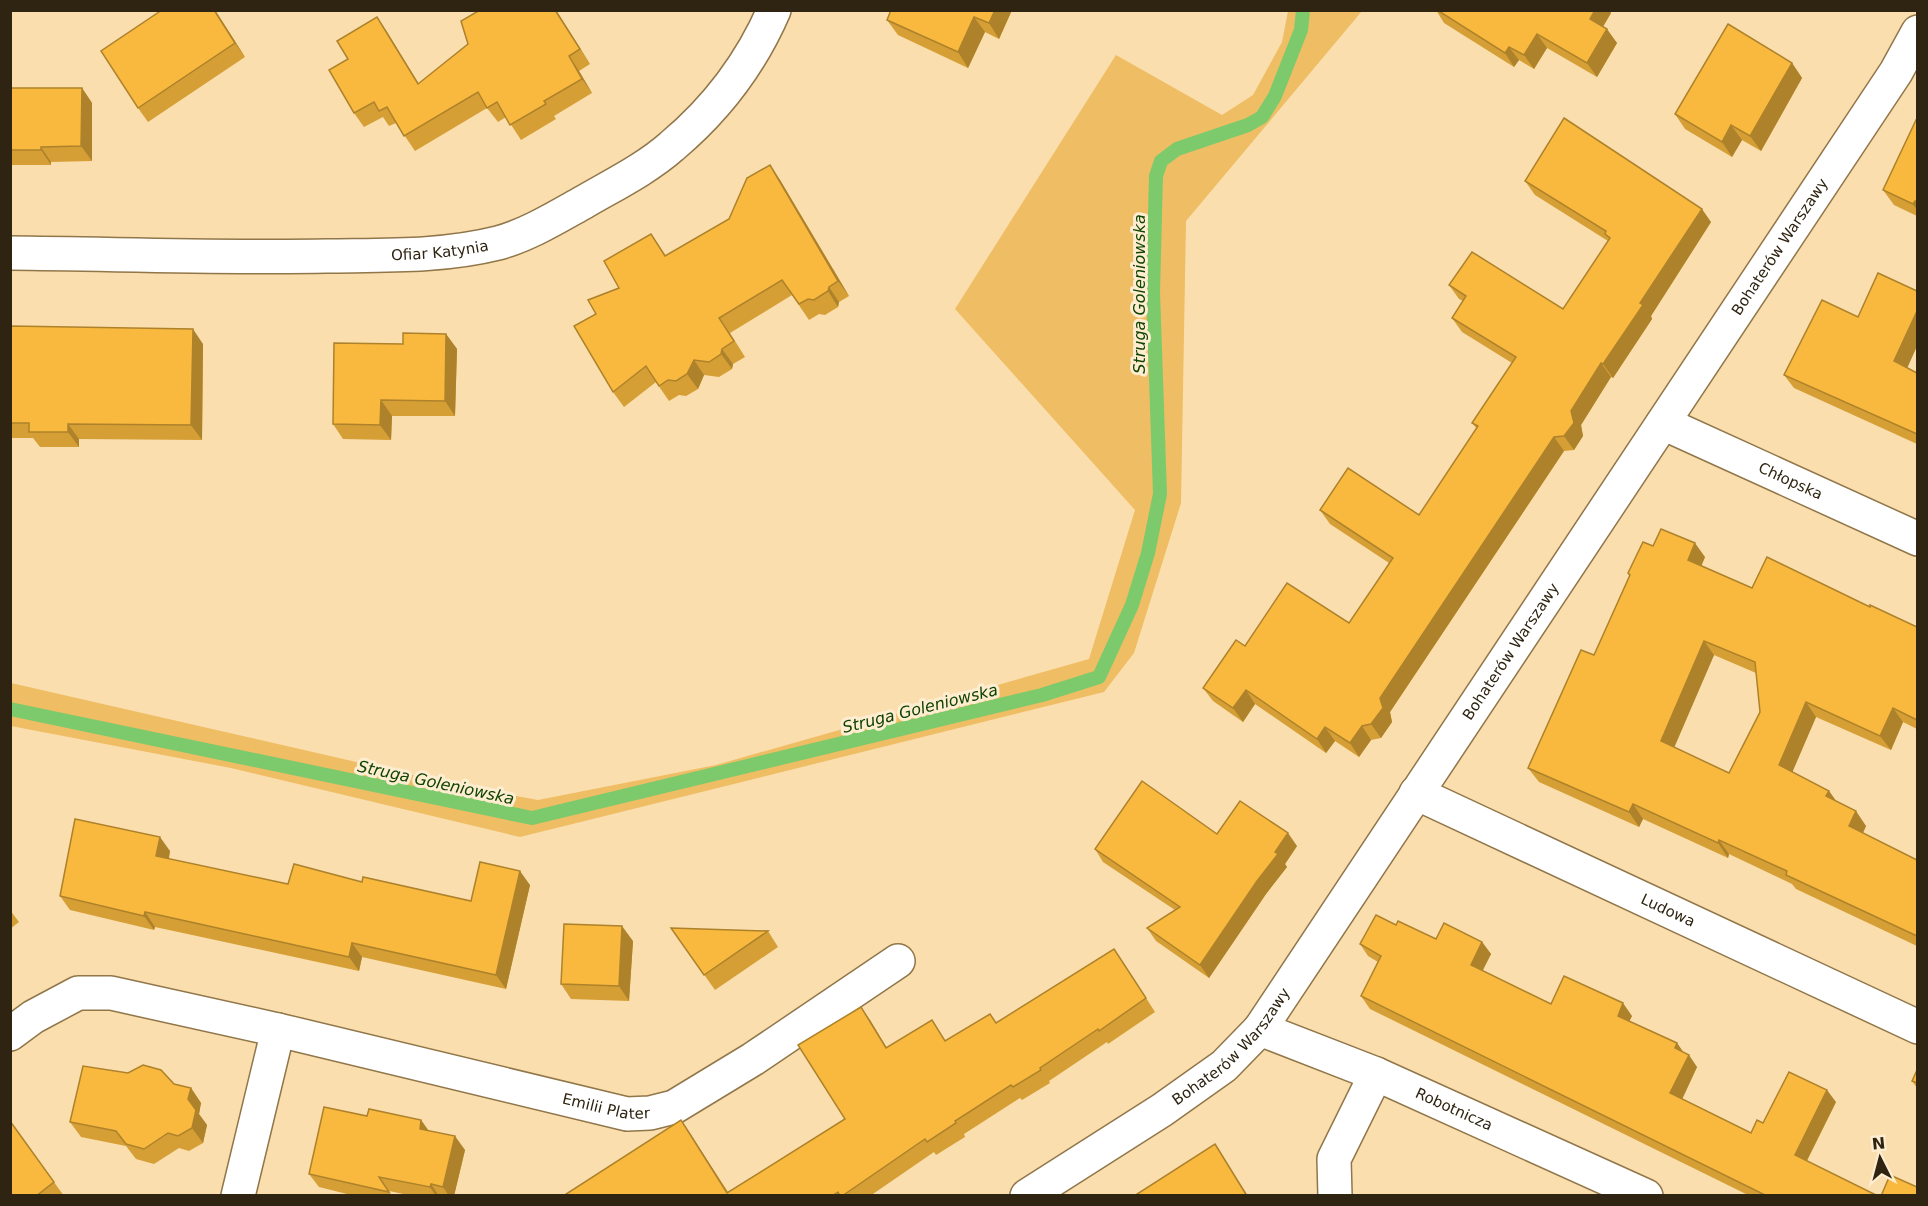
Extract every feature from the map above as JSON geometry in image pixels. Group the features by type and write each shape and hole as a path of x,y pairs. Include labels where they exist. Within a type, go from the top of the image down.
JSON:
{"street":[{"name":"Ofiar Katynia","path":"10,253 389,255 448,252 500,242 549,222 633,173 671,147 732,84 762,37 774,10"},
{"path":"1899,10 1917,22"},
{"name":"Bohaterów Warszawy","path":"1027,1196 1161,1110 1224,1066 1260,1029 1896,72 1917,32"},
{"name":"Chłopska","path":"1663,423 1917,539"},
{"name":"Ludowa","path":"1416,793 1917,1027"},
{"name":"Emilii Plater","path":"10,1034 33,1017 78,993 111,993 278,1030 627,1114 650,1113 674,1107 753,1059 898,961"},
{"name":"Robotnicza","path":"1260,1029 1376,1074 1647,1196"},
{"path":"238,1196 278,1030"},
{"path":"1335,1196 1334,1159 1376,1074"}],"shaded area":[{"path":"1288,11 1362,11 1186,221 1181,503 1134,653 1104,692 520,837 231,768 11,726 11,683 461,786 538,800 716,765 1089,659 1135,510 955,309 1116,55 1222,115 1253,95 1282,42"}],"building":[{"path":"162,10 214,10 235,43 138,108 101,51"},
{"path":"480,10 555,10 580,49 569,56 582,79 544,101 546,104 510,125 497,102 487,108 478,92 404,136 387,107 379,111 374,102 354,113 329,70 348,59 337,41 377,17 418,84 468,44 461,21"},
{"path":"891,10 995,10 989,23 974,17 958,52 887,20"},
{"path":"1437,10 1595,10 1590,19 1607,29 1587,63 1537,34 1524,55 1509,47 1505,53"},
{"path":"1728,24 1792,63 1750,136 1731,125 1722,142 1675,114"},
{"path":"10,88 82,88 81,146 10,150"},
{"path":"1564,118 1702,209 1640,303 1643,305 1603,364 1601,363 1571,411 1574,423 1564,436 1554,437 1380,698 1383,708 1371,724 1362,726 1350,743 1325,727 1317,739 1246,690 1233,708 1203,688 1236,640 1245,646 1287,583 1349,623 1393,558 1320,510 1348,468 1419,515 1478,426 1472,423 1516,357 1452,318 1466,296 1449,285 1472,252 1563,309 1610,238 1605,234 1606,231 1525,181"},
{"path":"1916,120 1917,203 1915,201 1913,204 1883,190"},
{"path":"770,165 838,281 814,300 808,299 799,304 782,280 719,318 734,341 709,362 694,360 687,374 676,381 668,380 659,386 646,366 613,392 574,326 596,314 588,300 619,288 604,261 651,234 665,256 729,219 747,178"},
{"path":"1878,273 1917,291 1917,311 1894,361 1917,373 1917,434 1784,375 1822,300 1858,317"},
{"path":"10,326 193,329 191,425 68,424 68,432 29,432 29,423 10,423"},
{"path":"403,333 446,334 445,401 381,400 380,425 333,424 334,343 403,344"},
{"path":"1661,529 1695,543 1688,560 1752,588 1767,557 1917,627 1917,720 1893,708 1880,736 1806,702 1779,765 1829,791 1826,796 1856,811 1849,826 1917,860 1917,936 1786,875 1787,871 1719,840 1718,843 1633,804 1629,812 1528,768 1581,650 1594,655 1643,542 1653,546","holes":["1704,641 1755,662 1760,712 1729,773 1661,741"]},
{"path":"1142,781 1217,834 1240,801 1288,833 1275,852 1278,854 1200,965 1147,928 1180,907 1095,849"},
{"path":"75,819 160,837 156,856 288,884 294,864 362,882 363,877 471,901 480,862 520,871 496,975 352,943 349,957 145,912 144,916 60,896"},
{"path":"1376,915 1396,925 1398,921 1436,939 1444,923 1482,942 1471,965 1551,1004 1564,976 1623,1003 1618,1016 1677,1043 1675,1048 1689,1055 1670,1093 1751,1133 1757,1120 1763,1123 1789,1072 1827,1090 1795,1155 1878,1196 1767,1196 1361,996 1381,956 1360,944"},
{"path":"564,924 622,926 619,986 561,984"},
{"path":"671,928 768,931 704,975"},
{"path":"1114,949 1146,998 1040,1068 1041,1070 1013,1087 1011,1085 927,1142 925,1139 842,1196 838,1192 832,1196 563,1196 681,1120 727,1193 845,1119 798,1045 861,1007 886,1048 932,1020 945,1041 990,1014 996,1023"},
{"path":"143,1065 161,1070 174,1084 191,1088 188,1099 196,1110 192,1128 178,1136 168,1133 144,1149 126,1144 116,1131 70,1122 83,1066 128,1073"},
{"path":"1917,1070 1917,1083 1912,1081"},
{"path":"324,1107 367,1116 369,1109 421,1120 420,1129 455,1136 443,1187 431,1184 430,1187 379,1177 389,1192 309,1174"},
{"path":"10,1121 54,1182 36,1196 10,1196"},
{"path":"1215,1144 1247,1196 1134,1196"},
{"path":"1890,1175 1917,1187 1917,1196 1881,1196"}],"waterway":[{"name":"Struga Goleniowska","path":"10,709 532,818 1042,695 1099,677 1132,605 1148,553 1160,494 1153,292 1156,176 1161,161 1177,149 1248,125 1262,117 1275,96 1301,30 1303,10"}]}
